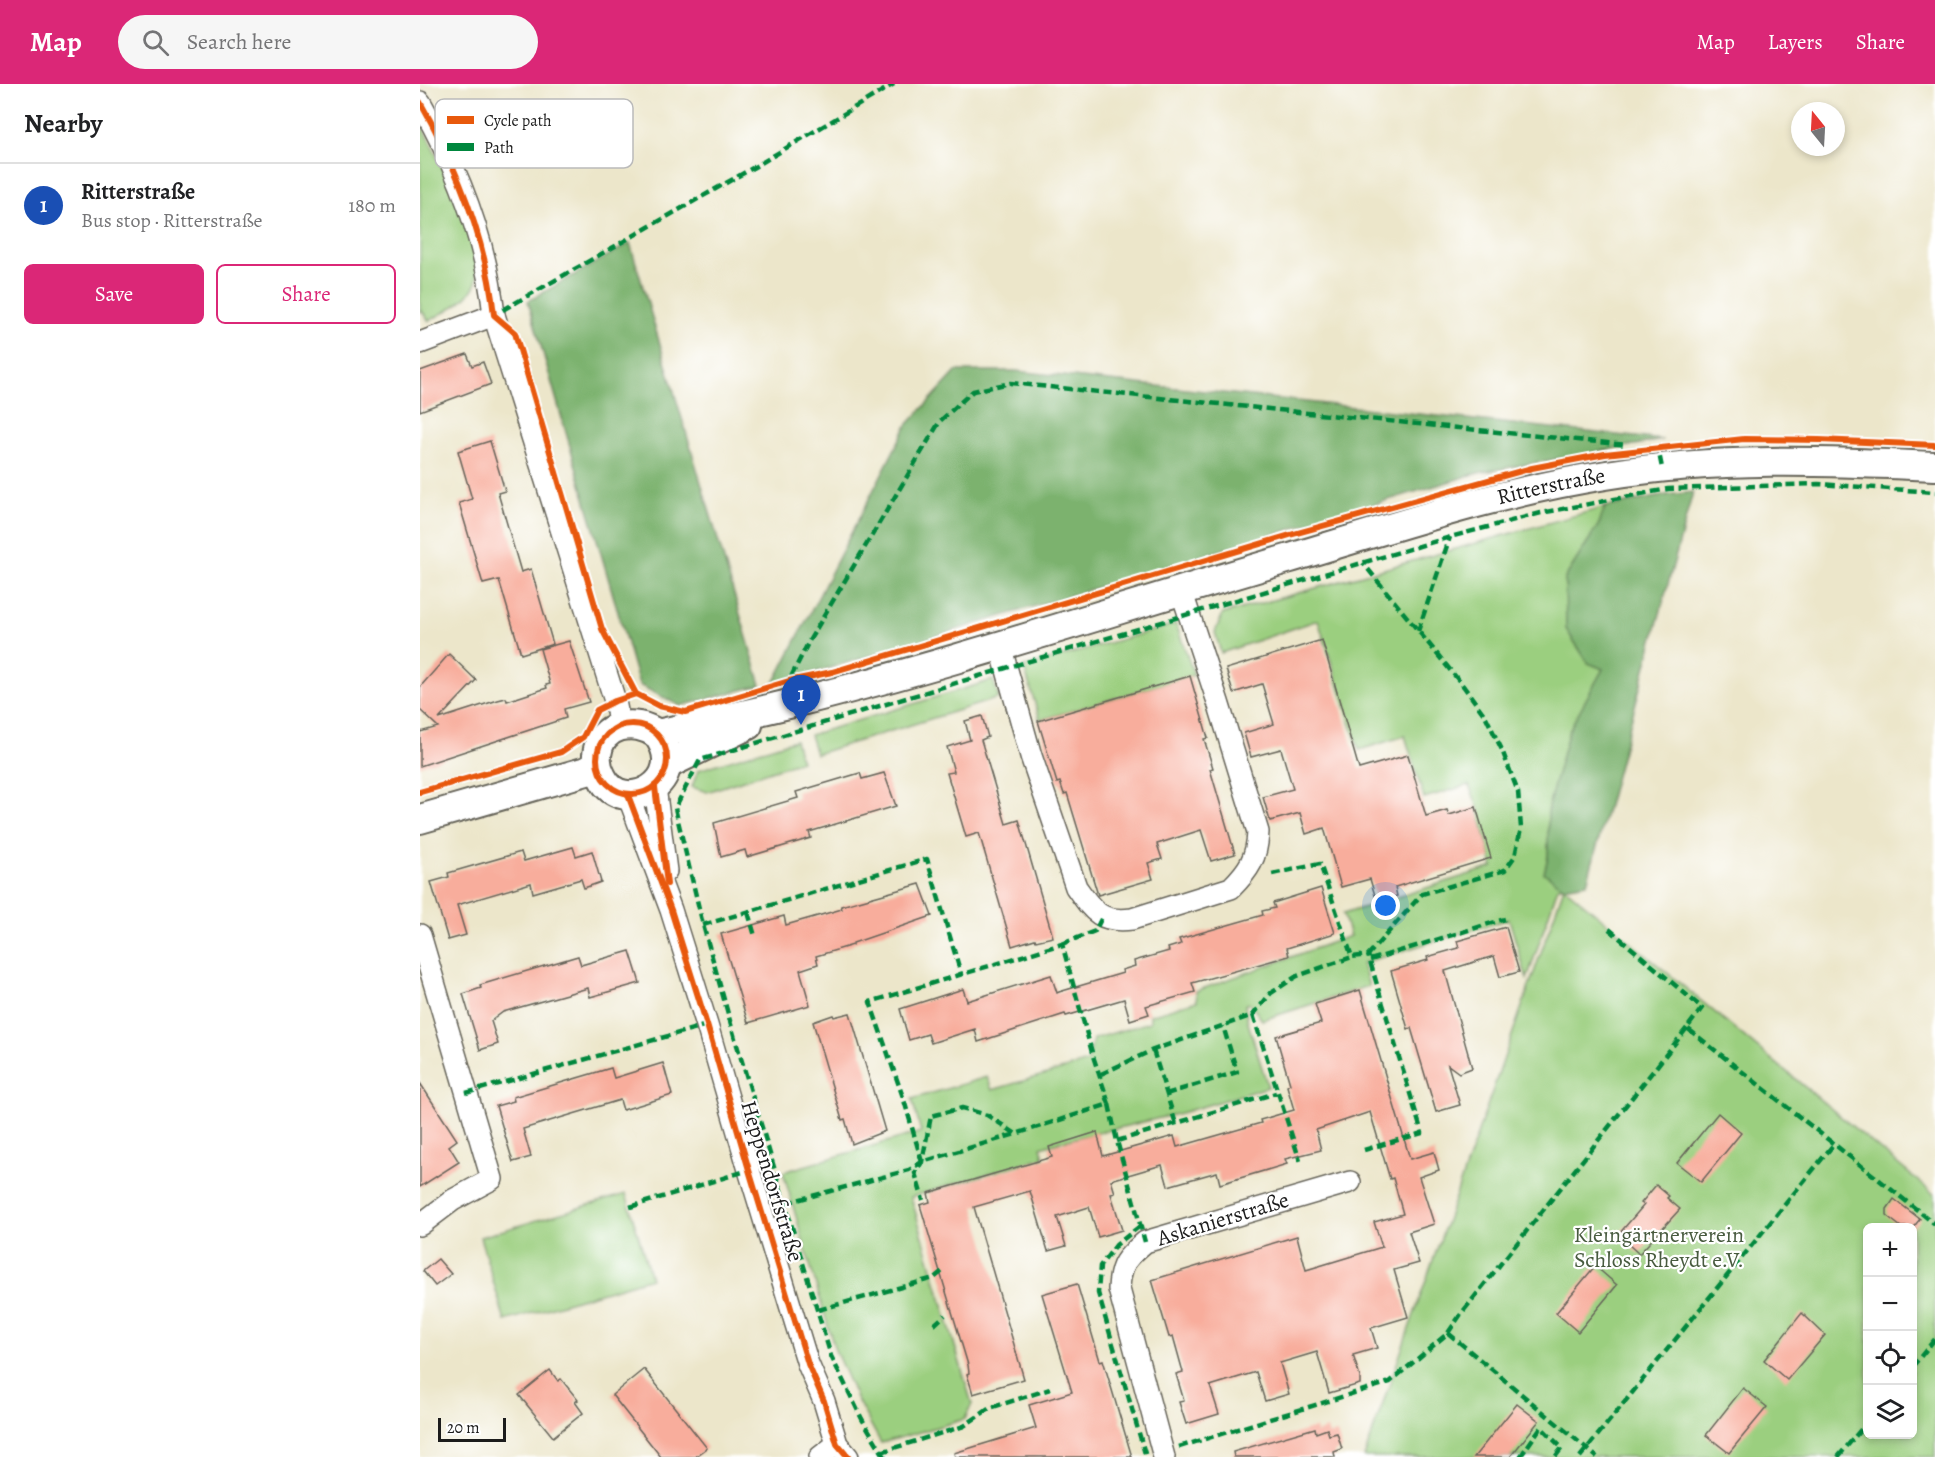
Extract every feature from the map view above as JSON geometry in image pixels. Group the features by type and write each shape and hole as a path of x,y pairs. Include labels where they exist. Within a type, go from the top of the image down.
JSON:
{"main road":[{"name":"Ritterstraße","path":"657,734 793,703 1000,645 1480,502 1536,488 1607,474 1743,461 1817,461 1935,466"},
{"name":"Ritterstraße","path":"650,782 793,703"},
{"path":"640,724 657,734 667,751 650,782 615,791 603,781 597,768 597,755 601,742 609,733 620,726 640,724"},
{"path":"420,819 597,768"}],"street":[{"path":"420,102 435,129"},
{"path":"452,168 465,196 491,285 494,315 615,700 620,726"},
{"path":"420,343 494,315"},
{"path":"1000,645 1031,756 1076,887 1088,904 1102,917 1117,921 1132,919 1231,888 1254,860 1257,845 1258,832 1181,590"},
{"name":"Heppendorfstraße","path":"650,782 671,910 710,1033 808,1364 843,1450"},
{"path":"420,935 492,1179 453,1200 420,1225"},
{"name":"Askanierstraße","path":"1164,1457 1119,1289 1120,1271 1129,1255 1145,1242 1350,1182"},
{"path":"820,1457 843,1450"}],"green space":[{"path":"420,122 435,154 435,168 442,168 458,204 474,252 477,272 475,285 455,306 429,321 422,311 420,312"},
{"path":"630,243 761,685 680,706 639,685 528,301"},
{"path":"957,371 1016,371 1663,440 1478,473 773,685 907,425"},
{"path":"1693,492 1587,883 1564,887 1544,873 1548,857 1548,807 1569,730 1603,669 1588,663 1566,629 1565,578 1599,524 1605,507"},
{"path":"1605,507 1599,524 1603,669 1569,731 1545,873 1564,887 1558,887 1527,979 1509,919 1362,963 1369,986 1262,1020 1250,1003 1245,1005 1248,1023 1268,1087 1181,1113 1047,1145 1041,1147 1044,1157 911,1197 972,1404 965,1419 881,1443 856,1398 835,1350 783,1172 921,1132 912,1099 987,1077 992,1090 1088,1062 1093,1039 1150,1022 1150,1015 1197,1001 1196,991 1350,936 1343,914 1493,867 1479,810 1469,785 1424,798 1405,736 1359,750 1318,620 1221,653 1215,632 1223,614"},
{"path":"1176,624 1194,675 1040,720 1024,667"},
{"path":"993,680 999,698 816,754 810,735"},
{"path":"795,740 801,761 707,792 692,787 698,770"},
{"name":"Kleingärtnerverein Schloss Rheydt e.V.","path":"1564,887 1935,1195 1935,1457 1364,1457"},
{"path":"626,1194 651,1278 505,1321 480,1237"}],"building":[{"path":"467,354 472,366 483,362 491,384 420,411 420,371"},
{"path":"490,441 505,491 498,493 521,572 531,569 553,644 521,654 499,580 483,584 459,503 472,499 458,451"},
{"path":"1322,640 1359,769 1408,755 1426,816 1447,810 1449,815 1476,807 1491,858 1395,887 1397,896 1377,902 1370,879 1341,887 1324,828 1306,834 1300,813 1270,821 1263,797 1293,789 1281,749 1251,757 1244,733 1274,724 1262,684 1233,693 1226,669"},
{"path":"569,641 589,702 564,709 566,718 420,766 420,732 438,727 420,710 420,687 449,654 476,680 439,719 498,700 506,698 507,701 547,688 546,685 550,684 540,649"},
{"path":"1190,676 1208,738 1204,739 1213,768 1210,769 1235,854 1211,861 1201,830 1157,844 1162,859 1148,863 1153,879 1098,895 1067,793 1064,794 1060,782 1057,783 1038,721"},
{"path":"982,716 988,737 981,740 1006,824 1019,820 1053,937 1036,941 1035,939 1012,946 979,833 966,837 947,773 954,772 947,747 970,740 965,721"},
{"path":"860,773 862,779 884,773 896,806 809,832 811,838 747,857 745,850 721,857 714,823 798,798 796,792"},
{"path":"573,847 576,856 592,851 601,882 584,888 581,879 533,893 531,883 457,905 466,935 448,940 431,882 449,877 448,873 521,852 524,861"},
{"path":"920,884 932,916 816,956 818,964 800,970 810,1005 748,1023 721,934 784,916 786,925 842,909 841,906"},
{"path":"1321,888 1335,933 1287,948 1289,956 1192,983 1195,992 1146,1006 1149,1014 1130,1020 1124,999 1066,1016 1065,1014 978,1042 975,1029 931,1043 928,1034 909,1040 900,1009 963,989 967,1001 1051,975 1057,993 1123,973 1122,970 1135,966 1134,961 1169,951 1168,948 1181,944 1179,939 1263,915 1262,911 1275,908 1273,903"},
{"path":"1506,927 1519,972 1500,977 1494,956 1445,971 1472,1068 1459,1073 1448,1065 1460,1105 1436,1112 1391,971 1459,948 1457,941"},
{"path":"630,951 640,983 590,997 588,988 503,1012 491,1021 498,1044 480,1050 463,994 481,988 480,985 578,956 581,965"},
{"path":"1360,990 1410,1159 1434,1152 1439,1170 1419,1177 1434,1224 1409,1232 1419,1263 1394,1270 1408,1317 1371,1328 1377,1348 1353,1355 1360,1384 1329,1393 1317,1352 1280,1363 1289,1394 1265,1401 1256,1372 1210,1386 1219,1414 1186,1424 1179,1402 1184,1401 1176,1374 1183,1372 1173,1336 1169,1337 1152,1280 1297,1236 1306,1270 1382,1247 1374,1222 1403,1214 1370,1112 1316,1130 1321,1150 1285,1159 1287,1164 1220,1184 1217,1172 1168,1186 1162,1165 1111,1180 1115,1193 1111,1194 1122,1230 1098,1237 1089,1207 1057,1217 1066,1246 1048,1251 1030,1191 974,1207 1024,1379 973,1394 967,1374 969,1373 968,1365 920,1205 930,1202 928,1193 1052,1157 1049,1147 1097,1132 1103,1156 1174,1136 1177,1147 1261,1123 1260,1120 1294,1110 1287,1086 1290,1084 1276,1036 1321,1023 1315,1004"},
{"path":"850,1013 885,1131 852,1144 845,1119 842,1120 813,1022 833,1015 834,1017"},
{"path":"663,1063 672,1095 623,1110 620,1100 523,1129 531,1157 513,1162 496,1106 514,1101 513,1097 611,1068 614,1078"},
{"path":"420,1083 457,1140 449,1146 459,1162 420,1187"},
{"path":"1718,1113 1741,1133 1701,1182 1677,1163"},
{"path":"1656,1185 1680,1209 1639,1254 1618,1235 1644,1205 1641,1203"},
{"path":"1894,1199 1920,1219 1917,1223 1896,1223 1887,1216 1887,1209"},
{"path":"438,1259 451,1274 435,1286 423,1271"},
{"path":"1595,1266 1617,1285 1578,1332 1556,1313"},
{"path":"1077,1284 1132,1457 955,1457 954,1453 1036,1428 1029,1405 1072,1392 1042,1294"},
{"path":"1802,1313 1825,1335 1787,1380 1764,1360"},
{"path":"644,1369 707,1448 695,1457 661,1457 612,1395"},
{"path":"550,1370 558,1381 561,1379 578,1400 575,1402 583,1413 553,1437 519,1395"},
{"path":"1743,1388 1767,1407 1729,1453 1706,1435"},
{"path":"1517,1404 1539,1421 1510,1457 1474,1457"},
{"path":"1315,1428 1316,1433 1327,1429 1329,1435 1337,1433 1342,1449 1334,1452 1335,1457 1234,1457 1233,1452"}],"marked path":[{"path":"497,317 494,315 756,166 894,84"},
{"path":"793,703 789,681 809,641 940,421 973,391 1010,383 1627,445"},
{"path":"1654,447 1658,448 1662,468"},
{"path":"885,1457 862,1419 831,1356 703,925 675,808 700,760 1450,537 1541,513 1668,489 1818,484 1935,492"},
{"path":"1418,631 1450,537"},
{"path":"1272,874 1320,864 1352,957 1368,955 1422,894 1505,870 1515,856 1521,828 1518,792 1486,717 1363,563"},
{"path":"703,925 927,859 961,974"},
{"path":"748,912 755,936"},
{"path":"1062,944 1095,931 1102,917"},
{"path":"1370,960 1505,919"},
{"path":"1609,929 1702,1008 1687,1028 1935,1224"},
{"path":"922,1162 904,1100 870,1002 1062,944 1093,1056 1109,1104 1016,1134 987,1115 962,1108 931,1116 922,1162 915,1173 923,1200"},
{"path":"1364,1150 1422,1133 1368,955"},
{"path":"1101,1074 1153,1050 1253,1015 1271,993 1297,976 1352,957"},
{"path":"1253,1015 1300,1161"},
{"path":"466,1093 707,1025"},
{"path":"1166,1094 1237,1072 1223,1026"},
{"path":"1179,1447 1390,1382 1448,1333 1687,1028"},
{"path":"1153,1050 1176,1124"},
{"path":"1117,1141 1276,1093"},
{"path":"1109,1104 1145,1242"},
{"path":"786,1203 909,1170 922,1162 1016,1134"},
{"path":"1580,1457 1834,1144"},
{"path":"630,1207 749,1170"},
{"path":"1140,1226 1116,1245 1100,1266 1098,1293 1146,1457"},
{"path":"818,1310 934,1278 945,1269"},
{"path":"934,1325 945,1315"},
{"path":"1448,1333 1597,1457"},
{"path":"1917,1361 1935,1339"},
{"path":"881,1452 964,1426 990,1408 1050,1389"},
{"path":"1520,1457 1541,1427 1562,1448 1555,1457"},
{"path":"1838,1457 1863,1427"}],"cycle path":[{"path":"420,102 435,131"},
{"path":"453,168 477,232 494,315 515,333 602,629 636,694 659,706 685,712 789,681 832,672 1290,535 1532,468 1605,454 1744,439 1935,445"},
{"path":"420,792 561,752 583,737 597,710 636,694"},
{"path":"639,724 652,730 661,739 665,745 667,759 665,773 657,784 646,792 625,794 607,784 599,773 597,752 607,734 618,726 639,724"},
{"path":"655,787 667,884"},
{"path":"628,795 671,910 808,1364 824,1401 837,1444 848,1457"}],"place":[{"name":"Ritterstraße","path":"801,725"}]}
